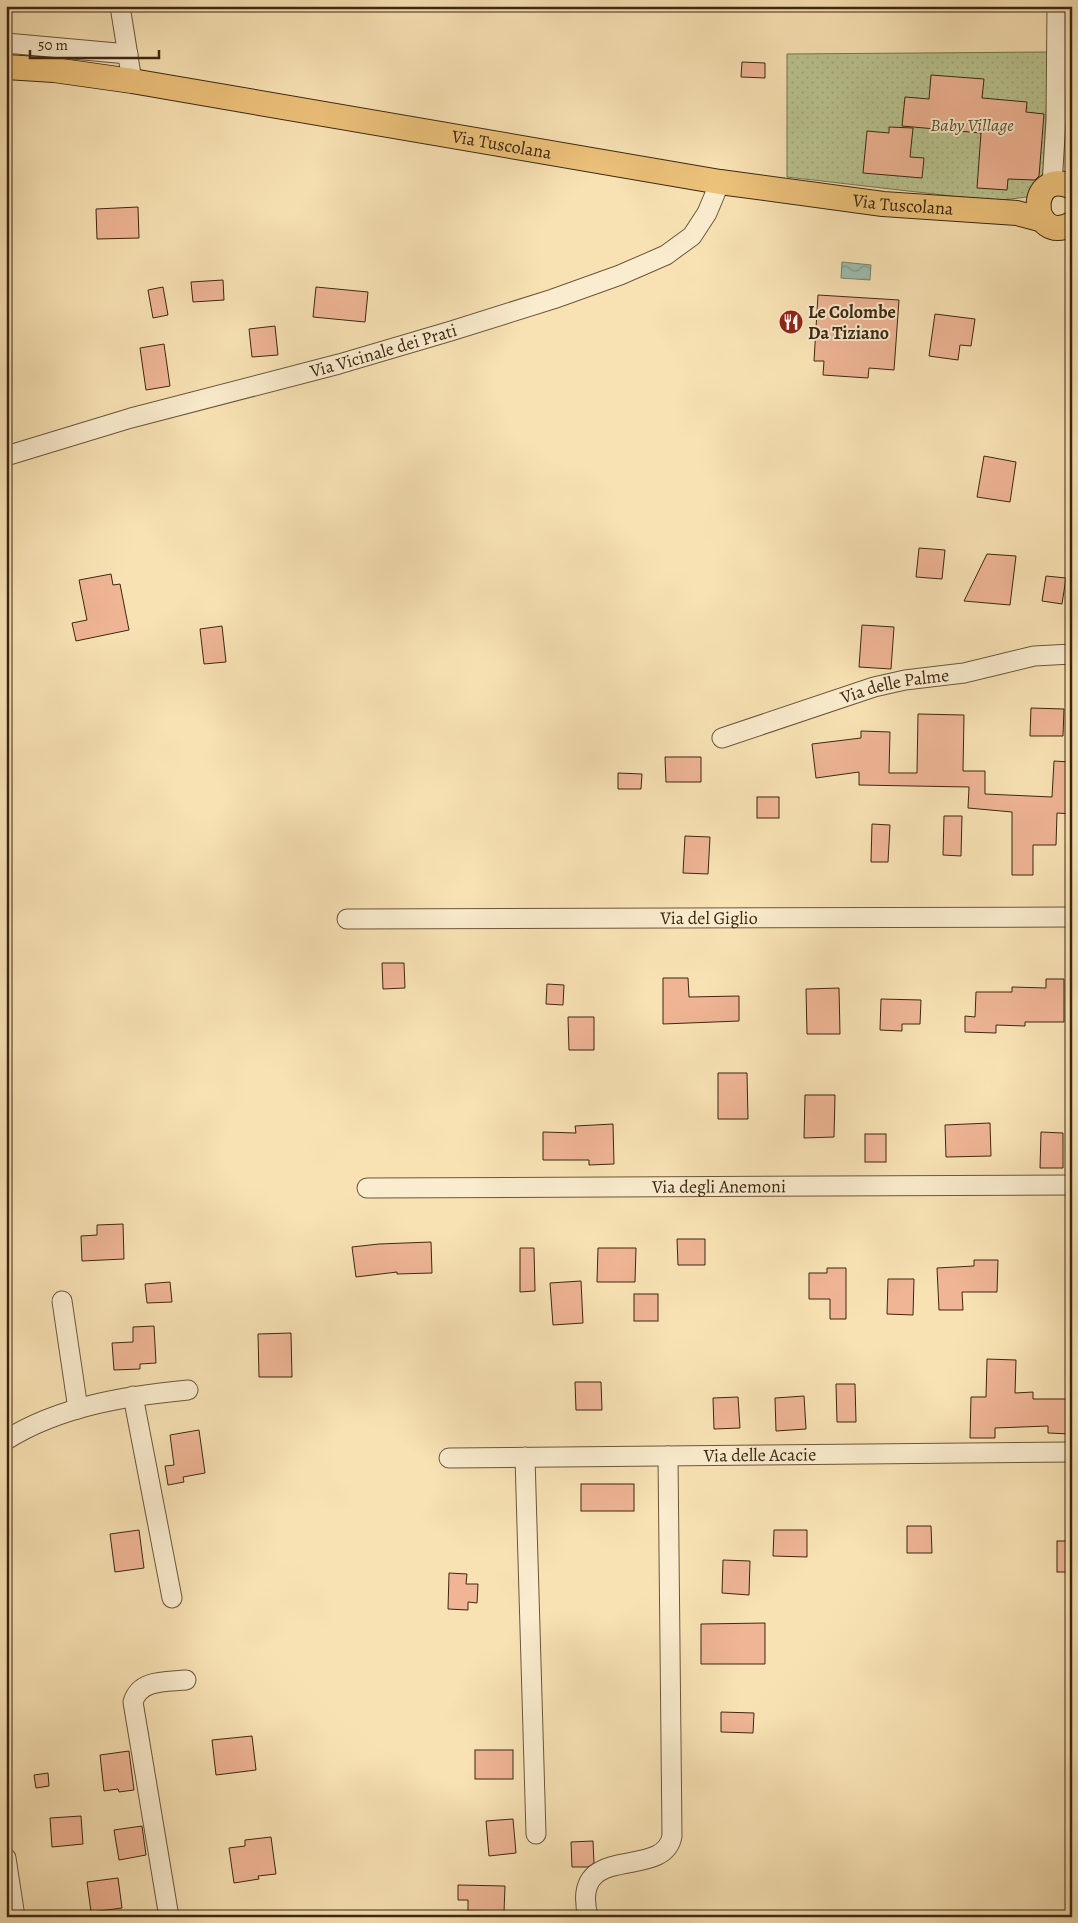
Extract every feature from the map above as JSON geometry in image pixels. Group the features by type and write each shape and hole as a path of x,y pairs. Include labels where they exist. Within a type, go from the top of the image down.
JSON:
{"main road":[{"name":"Via Tuscolana","path":"6,66 75,72 132,81 720,182 876,204 1025,214 1056,227 1072,224"},
{"name":"Via Tuscolana","path":"999,212 1024,204 1059,188"},
{"path":"1043,220 1037,207 1059,188"}],"street":[{"path":"120,6 132,81"},
{"path":"1057,6 1055,143 1059,188"},
{"path":"6,43 128,54"},
{"name":"Via Vicinale dei Prati","path":"6,456 131,418 339,364 451,332 545,302 620,275 666,255 692,236 704,219 720,182"},
{"name":"Via delle Palme","path":"722,738 874,687 905,680 964,673 1034,656 1072,654"},
{"name":"Via del Giglio","path":"347,919 1072,917"},
{"name":"Via degli Anemoni","path":"367,1188 1072,1185"},
{"path":"62,1301 78,1409"},
{"path":"6,1440 36,1425 78,1409 133,1396 188,1390"},
{"path":"133,1396 172,1598"},
{"name":"Via delle Acacie","path":"449,1458 1072,1452"},
{"path":"588,1917 584,1897 585,1888 595,1874 612,1866 658,1855 666,1851 671,1843 668,1456"},
{"path":"525,1457 536,1834"},
{"path":"169,1917 132,1702 138,1691 149,1684 186,1680"},
{"path":"6,1858 15,1917"}],"green space":[{"name":"Baby Village","path":"1049,52 1042,195 995,201 787,177 787,54"}],"water":[{"path":"842,262 871,265 870,280 841,278"}],"building":[{"path":"742,62 765,63 765,78 741,77"},
{"path":"931,75 984,79 982,98 1027,102 1026,112 1044,114 1039,176 1035,180 1008,179 1007,190 977,188 981,133 902,126 905,97 929,99"},
{"path":"889,127 913,128 910,157 924,158 922,178 863,173 867,131 889,133"},
{"path":"138,207 139,238 97,239 96,209"},
{"path":"223,280 224,300 193,302 191,282"},
{"path":"163,287 168,315 153,318 148,290"},
{"path":"316,287 368,292 365,322 313,317"},
{"path":"818,295 899,300 894,370 869,368 868,378 823,375 824,361 814,361"},
{"path":"935,314 975,319 971,346 960,345 958,360 929,356"},
{"path":"275,326 278,355 252,357 249,329"},
{"path":"164,344 170,386 146,390 140,348"},
{"path":"984,456 1016,462 1010,502 977,497"},
{"path":"919,548 945,550 942,579 916,577"},
{"path":"987,554 1016,556 1010,605 964,601"},
{"path":"111,574 113,585 120,584 129,630 76,641 72,623 87,620 79,580"},
{"path":"1046,576 1066,578 1062,604 1042,601"},
{"path":"862,625 894,627 891,669 859,667"},
{"path":"222,626 226,662 204,664 200,629"},
{"path":"1031,708 1064,709 1063,736 1030,736"},
{"path":"918,714 964,715 963,771 985,771 985,794 1052,797 1054,761 1070,762 1068,790 1072,790 1072,814 1057,813 1056,845 1033,845 1033,875 1012,875 1012,812 968,808 969,787 859,785 859,772 816,778 812,744 861,738 861,731 890,732 889,773 917,773"},
{"path":"665,757 701,757 701,782 666,782"},
{"path":"618,773 642,774 641,789 618,789"},
{"path":"757,797 779,797 779,818 757,818"},
{"path":"944,816 962,816 961,856 943,855"},
{"path":"872,824 890,825 888,862 871,862"},
{"path":"685,836 710,837 708,874 683,873"},
{"path":"382,963 404,963 405,988 383,989"},
{"path":"663,978 688,978 689,997 739,996 739,1021 663,1024"},
{"path":"1046,979 1064,979 1064,1022 1025,1022 1025,1026 996,1025 996,1033 965,1032 965,1016 975,1017 976,992 1012,992 1012,987 1046,988"},
{"path":"547,984 564,985 563,1005 546,1004"},
{"path":"839,988 840,1034 807,1034 806,989"},
{"path":"881,999 921,1000 920,1024 902,1024 902,1031 880,1030"},
{"path":"568,1017 594,1017 594,1050 569,1050"},
{"path":"718,1073 747,1073 748,1119 718,1119"},
{"path":"805,1095 835,1095 834,1137 804,1138"},
{"path":"990,1123 991,1156 946,1157 945,1125"},
{"path":"613,1124 614,1164 589,1165 589,1160 543,1160 543,1132 576,1133 575,1126"},
{"path":"1041,1132 1063,1133 1063,1168 1040,1168"},
{"path":"865,1134 886,1134 886,1162 865,1162"},
{"path":"123,1224 124,1259 82,1261 81,1236 97,1235 97,1225"},
{"path":"677,1239 705,1239 705,1265 678,1265"},
{"path":"431,1242 432,1273 397,1274 397,1272 356,1277 352,1247"},
{"path":"520,1248 534,1248 535,1291 520,1292"},
{"path":"598,1248 636,1248 635,1282 597,1282"},
{"path":"974,1260 998,1260 997,1292 962,1292 963,1310 939,1310 937,1268 974,1266"},
{"path":"827,1268 846,1268 846,1319 830,1319 830,1299 809,1299 809,1273 827,1273"},
{"path":"888,1279 914,1279 913,1315 887,1314"},
{"path":"581,1281 583,1323 553,1325 550,1283"},
{"path":"170,1282 172,1302 147,1303 145,1284"},
{"path":"634,1294 658,1294 658,1321 634,1321"},
{"path":"154,1326 156,1363 140,1364 140,1369 114,1370 112,1343 133,1342 133,1327"},
{"path":"291,1333 292,1377 259,1377 258,1334"},
{"path":"987,1359 1016,1360 1015,1393 1033,1392 1033,1399 1070,1399 1070,1434 1048,1433 1048,1426 995,1428 995,1438 970,1438 971,1397 986,1397"},
{"path":"575,1382 601,1382 602,1410 576,1410"},
{"path":"836,1384 855,1384 856,1422 837,1422"},
{"path":"804,1396 806,1429 776,1431 775,1398"},
{"path":"738,1397 740,1428 714,1429 713,1398"},
{"path":"199,1430 205,1473 183,1477 184,1482 168,1485 165,1466 174,1465 170,1435"},
{"path":"581,1484 634,1484 634,1511 581,1511"},
{"path":"907,1526 931,1526 932,1553 907,1553"},
{"path":"139,1530 144,1568 115,1572 110,1534"},
{"path":"774,1530 807,1530 807,1557 773,1556"},
{"path":"1057,1541 1072,1541 1072,1572 1057,1572"},
{"path":"723,1560 750,1561 749,1595 722,1593"},
{"path":"449,1573 467,1574 466,1584 478,1584 477,1603 468,1602 468,1610 448,1609"},
{"path":"765,1623 765,1664 701,1664 701,1624"},
{"path":"721,1712 754,1713 753,1733 721,1732"},
{"path":"252,1736 256,1770 216,1775 212,1740"},
{"path":"475,1750 513,1750 513,1779 475,1779"},
{"path":"129,1751 134,1790 119,1792 118,1789 104,1791 100,1755"},
{"path":"48,1773 49,1786 36,1788 34,1775"},
{"path":"81,1816 83,1844 52,1847 50,1818"},
{"path":"513,1819 516,1853 489,1856 486,1821"},
{"path":"142,1826 146,1855 119,1860 114,1830"},
{"path":"271,1837 276,1874 258,1876 259,1879 234,1883 229,1848 245,1846 245,1840"},
{"path":"593,1841 594,1863 588,1867 572,1867 571,1842"},
{"path":"118,1878 122,1908 91,1912 87,1882"},
{"path":"458,1885 505,1886 504,1912 468,1911 468,1900 458,1900"}],"place":[{"name":"Le Colombe Da Tiziano","path":"791,322"}]}
